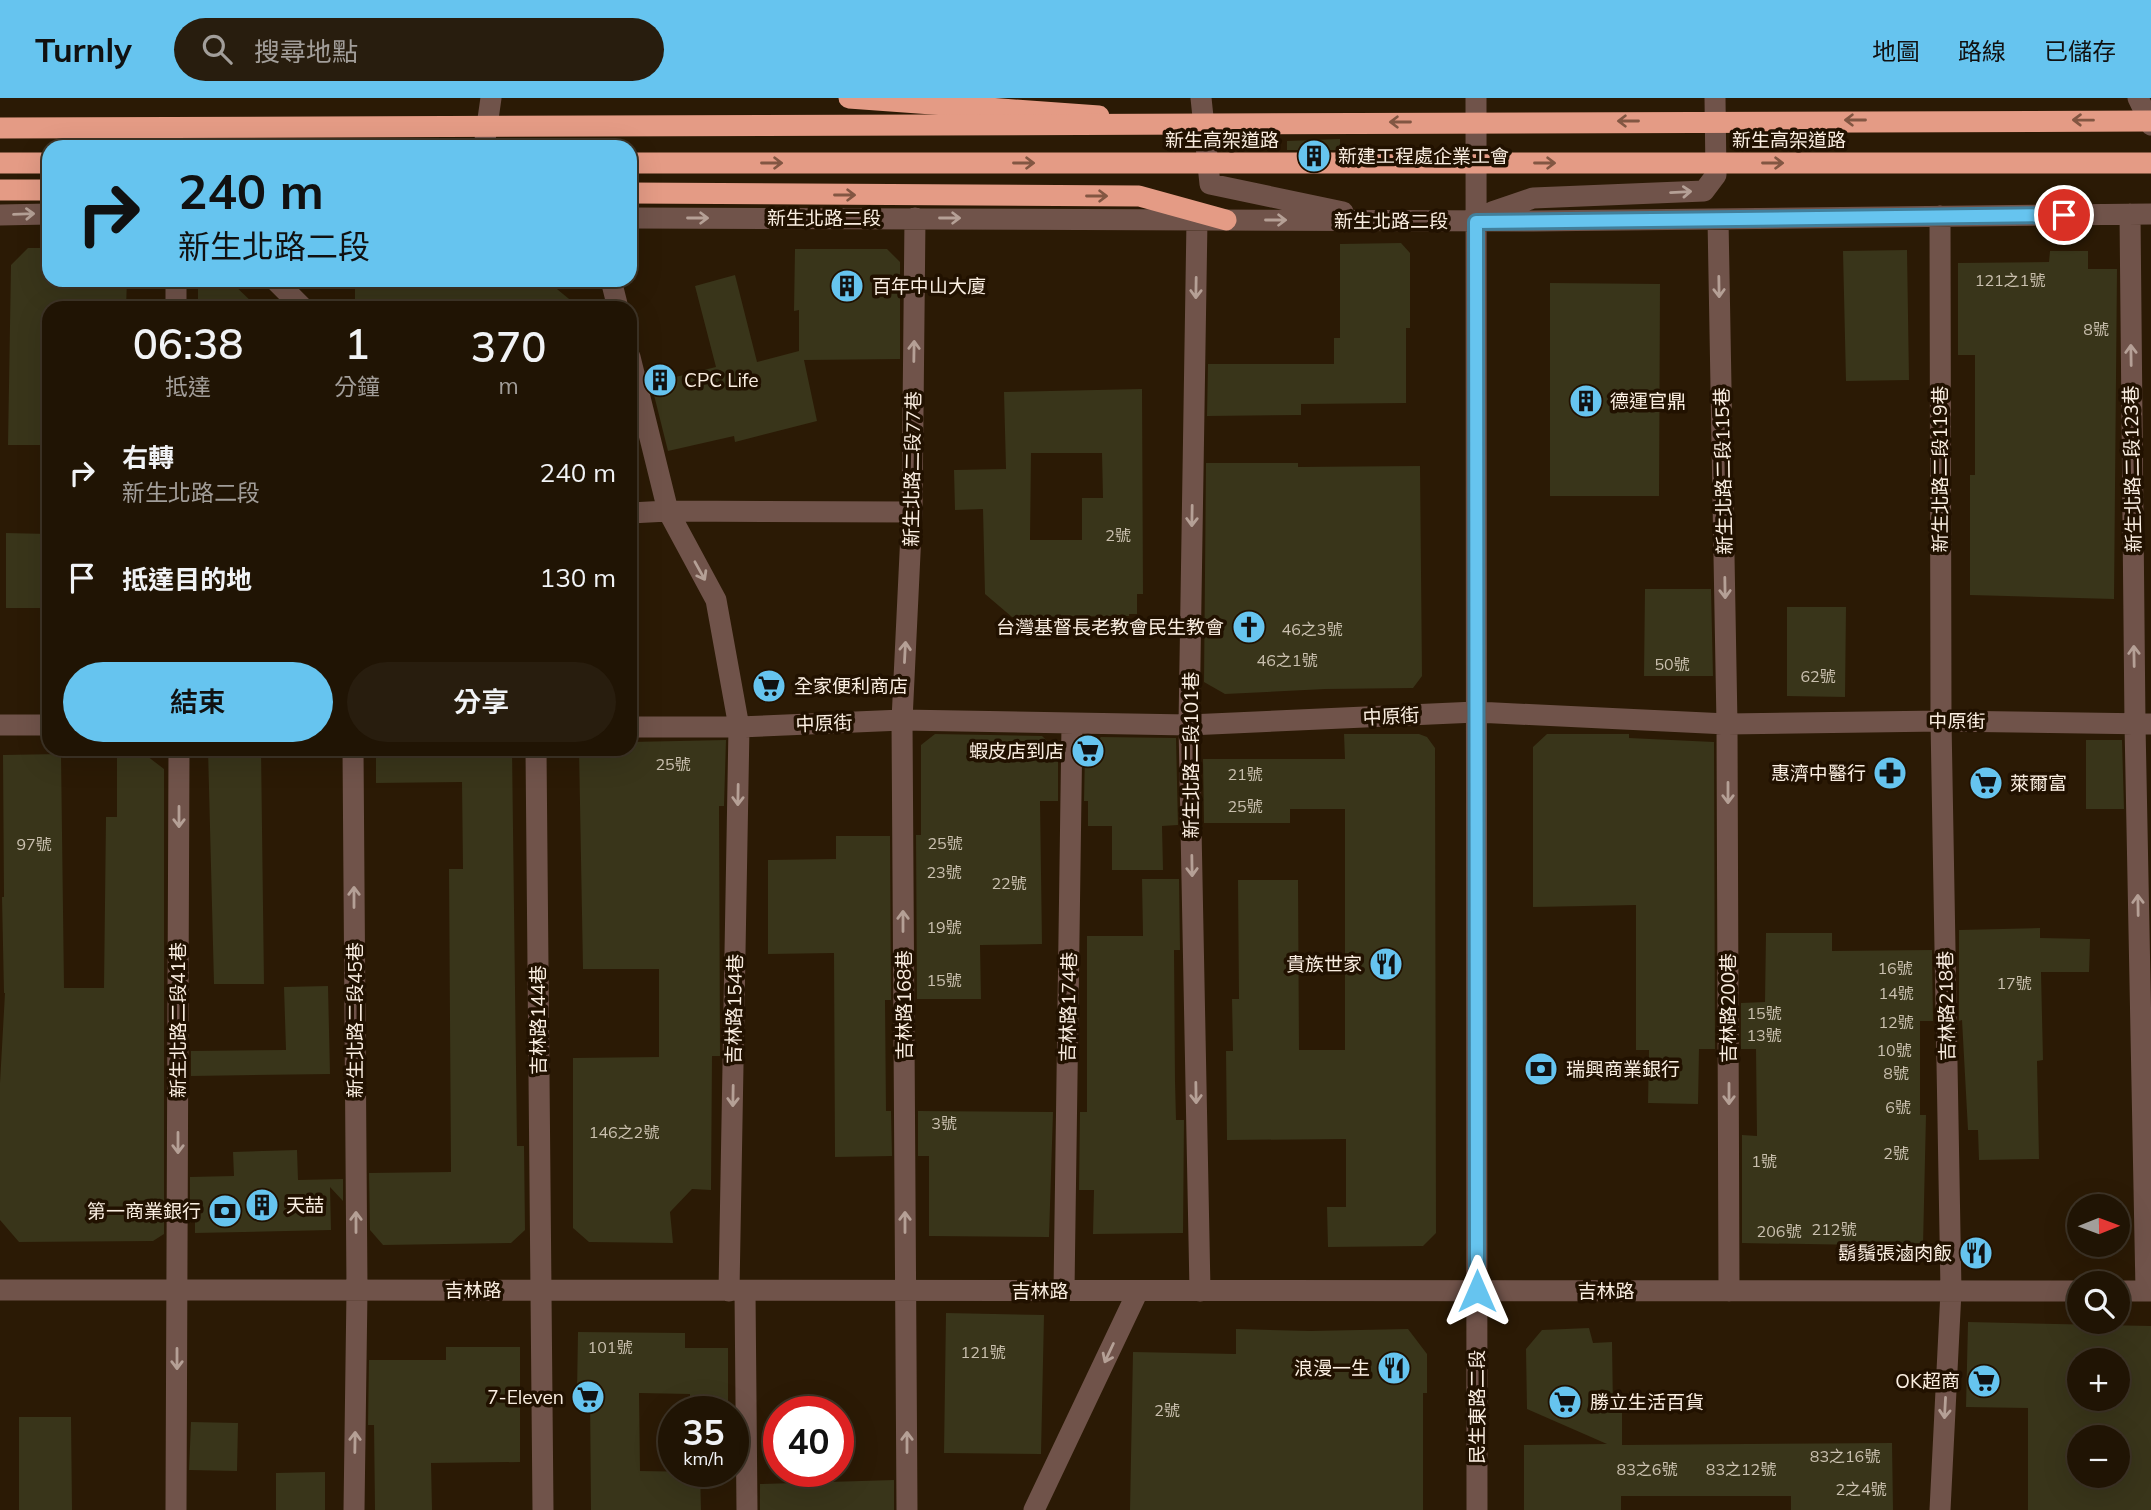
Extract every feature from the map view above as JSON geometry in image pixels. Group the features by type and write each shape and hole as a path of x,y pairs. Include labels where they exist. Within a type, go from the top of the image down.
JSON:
{"highway":[{"path":"849,98 1199,123"},
{"name":"新生高架道路","path":"0,128 1199,123 2151,123"},
{"path":"0,163 42,163"},
{"name":"新生高架道路","path":"637,163 2151,163"},
{"path":"0,190 42,190"},
{"path":"637,194 1139,197 1226,220"}],"street":[{"path":"485,140 491,98"},
{"path":"1201,98 1210,184 1382,220"},
{"name":"民生東路二段","path":"1476,98 1481,215 1476,712 1477,1510"},
{"path":"1481,215 1533,198 1704,191 1716,175 1715,98"},
{"path":"2138,98 2151,123"},
{"path":"0,215 42,214"},
{"name":"新生北路二段","path":"637,218 1382,220 1481,215 1718,219 2140,214"},
{"name":"新生北路二段123巷","path":"2140,214 2148,1292"},
{"name":"新生北路二段119巷","path":"1940,216 1941,721"},
{"name":"新生北路二段77巷","path":"902,720 912,512 915,218"},
{"name":"新生北路二段115巷","path":"1718,219 1727,724"},
{"name":"新生北路二段101巷","path":"1197,220 1189,725 1200,1291"},
{"path":"282,287 296,301"},
{"name":"吉林路154巷","path":"637,385 668,511 716,600 739,727 737,1291 747,1510"},
{"path":"637,513 912,512"},
{"name":"中原街","path":"637,727 739,727 902,720 1189,725 1476,712 1727,724 1941,721 2143,724"},
{"name":"吉林路168巷","path":"902,720 907,1510"},
{"name":"吉林路218巷","path":"1940,1510 1951,1291 1941,721"},
{"name":"吉林路174巷","path":"1064,1291 1072,724"},
{"name":"吉林路200巷","path":"1727,724 1730,1291"},
{"path":"0,725 42,725"},
{"name":"新生北路二段41巷","path":"176,1510 179,756"},
{"name":"新生北路二段45巷","path":"353,756 357,1290 354,1510"},
{"name":"吉林路144巷","path":"536,756 543,1510"},
{"name":"吉林路","path":"0,1290 2067,1291"},
{"path":"1034,1510 1138,1291"},
{"path":"2130,1291 2148,1292"}],"building":[{"path":"1340,139 1340,150 1287,150 1287,141"},
{"path":"1401,243 1410,253 1406,403 1301,404 1301,415 1207,416 1208,364 1334,364 1334,338 1340,338 1340,244"},
{"path":"28,248 42,248 42,287 127,287 126,301 42,301 42,445 8,445 11,265"},
{"path":"795,249 887,249 900,262 900,359 804,360 817,421 735,442 734,436 668,451 651,383 716,367 695,286 735,275 757,362 799,351 799,310 794,311"},
{"path":"1907,250 1909,380 1846,381 1843,251"},
{"path":"2050,251 2088,251 2088,269 2117,269 2114,599 1970,595 1970,475 1975,475 1975,355 1958,355 1958,263 2049,262"},
{"name":"德運官鼎","path":"1550,283 1660,284 1659,496 1550,496"},
{"path":"198,287 236,287 251,301 198,301"},
{"path":"355,287 554,287 572,301 355,301"},
{"path":"1142,389 1143,594 1137,594 1137,614 1012,617 985,594 983,509 955,510 954,470 1006,469 1004,392","holes":["1031,453 1102,453 1103,498 1082,498 1082,540 1030,540"]},
{"path":"1206,463 1298,463 1298,467 1420,466 1422,676 1413,688 1225,694 1204,682"},
{"path":"6,533 42,534 42,608 6,608"},
{"path":"1645,589 1711,589 1713,676 1644,676"},
{"path":"1787,607 1846,607 1845,697 1787,696"},
{"path":"935,734 1042,736 1058,751 1058,801 1040,801 1042,944 980,945 981,999 917,999 916,835 921,835 921,745"},
{"path":"1344,734 1419,734 1427,737 1435,748 1436,1233 1423,1246 1328,1247 1327,1207 1346,1207 1346,1139 1227,1140 1226,1051 1233,1051 1232,999 1239,999 1238,880 1298,880 1299,1050 1345,1050 1345,809 1290,809 1290,823 1204,823 1203,759 1345,759"},
{"path":"1547,734 1629,734 1629,738 1714,742 1715,1049 1699,1049 1698,1104 1648,1103 1649,1050 1636,1050 1636,905 1533,907 1533,747"},
{"path":"1101,737 1176,738 1178,825 1162,826 1163,870 1112,870 1112,826 1088,826 1088,801 1084,801 1085,751"},
{"path":"726,740 724,806 719,806 720,1056 712,1056 711,1190 692,1189 670,1212 673,1243 589,1242 573,1228 573,1058 659,1057 659,969 583,969 579,756 637,756 637,742"},
{"path":"2086,740 2122,740 2124,809 2086,809"},
{"path":"3,755 61,756 64,988 104,988 106,817 117,817 117,756 147,756 164,769 164,1234 153,1241 19,1242 0,1220 0,1083 5,993 2,897"},
{"path":"208,756 261,756 264,984 214,984"},
{"path":"376,756 512,756 517,1146 524,1146 525,1230 511,1243 383,1245 370,1230 369,1173 451,1172 449,869 463,869 462,782 376,783"},
{"path":"836,836 890,836 891,1000 885,1000 886,1111 891,1111 892,1156 835,1157 834,953 768,954 768,860 836,859"},
{"path":"1142,879 1179,879 1180,950 1174,950 1175,1081 1176,1120 1184,1120 1183,1233 1093,1234 1094,1190 1079,1190 1080,1112 1087,1112 1087,936 1143,936"},
{"path":"2040,928 2040,938 2090,939 2089,972 2041,972 2043,1060 2037,1061 2039,1159 1979,1160 1978,1130 1968,1130 1962,1020 1959,1021 1959,930"},
{"path":"1766,933 1832,933 1832,951 1932,950 1933,1021 1920,1021 1920,1115 1926,1115 1923,1246 1742,1243 1742,1135 1757,1136 1756,1049 1741,1049 1741,1003 1765,1002"},
{"path":"328,986 330,1074 191,1076 191,1051 286,1050 284,987"},
{"path":"918,1111 1053,1112 1049,1237 929,1236 929,1156 918,1156"},
{"name":"天喆","path":"297,1150 298,1180 343,1179 343,1201 330,1187 331,1230 195,1233 195,1215 190,1218 190,1177 234,1176 233,1152"},
{"path":"946,1313 1044,1315 1041,1454 944,1453"},
{"path":"1968,1322 2067,1324 2067,1334 2130,1334 2130,1326 2151,1326 2151,1510 2028,1510 2028,1408 1966,1407"},
{"path":"1589,1328 1593,1343 1612,1342 1613,1409 1622,1412 1622,1445 1892,1443 1893,1510 1791,1510 1791,1496 1621,1496 1621,1510 1524,1510 1524,1445 1607,1444 1527,1409 1526,1349 1542,1330"},
{"path":"1236,1329 1408,1329 1427,1354 1427,1393 1423,1393 1423,1510 1130,1510 1133,1352 1236,1354"},
{"path":"578,1332 685,1333 685,1348 728,1348 728,1396 639,1393 640,1471 658,1471 658,1487 700,1487 701,1510 591,1510 590,1393 577,1393"},
{"path":"446,1347 520,1347 520,1462 431,1463 432,1510 375,1510 374,1425 368,1425 369,1360 446,1360"},
{"path":"19,1417 71,1417 72,1510 19,1510"},
{"path":"191,1422 238,1423 237,1471 189,1470"},
{"path":"325,1472 325,1510 276,1510 276,1473"},
{"path":"894,1480 894,1510 760,1510 760,1484 763,1484 763,1487 854,1487 854,1481"}],"place":[{"name":"新建工程處企業工會","path":"1314,156"},
{"name":"百年中山大廈","path":"847,286"},
{"name":"CPC Life","path":"660,380"},
{"name":"德運官鼎","path":"1586,401"},
{"name":"台灣基督長老教會民生教會","path":"1249,627"},
{"name":"全家便利商店","path":"769,686"},
{"name":"蝦皮店到店","path":"1088,751"},
{"name":"惠濟中醫行","path":"1890,773"},
{"name":"萊爾富","path":"1986,783"},
{"name":"貴族世家","path":"1386,964"},
{"name":"瑞興商業銀行","path":"1541,1069"},
{"name":"天喆","path":"262,1205"},
{"name":"第一商業銀行","path":"225,1211"},
{"name":"鬍鬚張滷肉飯","path":"1976,1253"},
{"name":"浪漫一生","path":"1394,1368"},
{"name":"OK超商","path":"1984,1381"},
{"name":"7-Eleven","path":"588,1397"},
{"name":"勝立生活百貨","path":"1565,1402"}],"route":[{"path":"1477,1291 1476,222 2064,215"}]}
